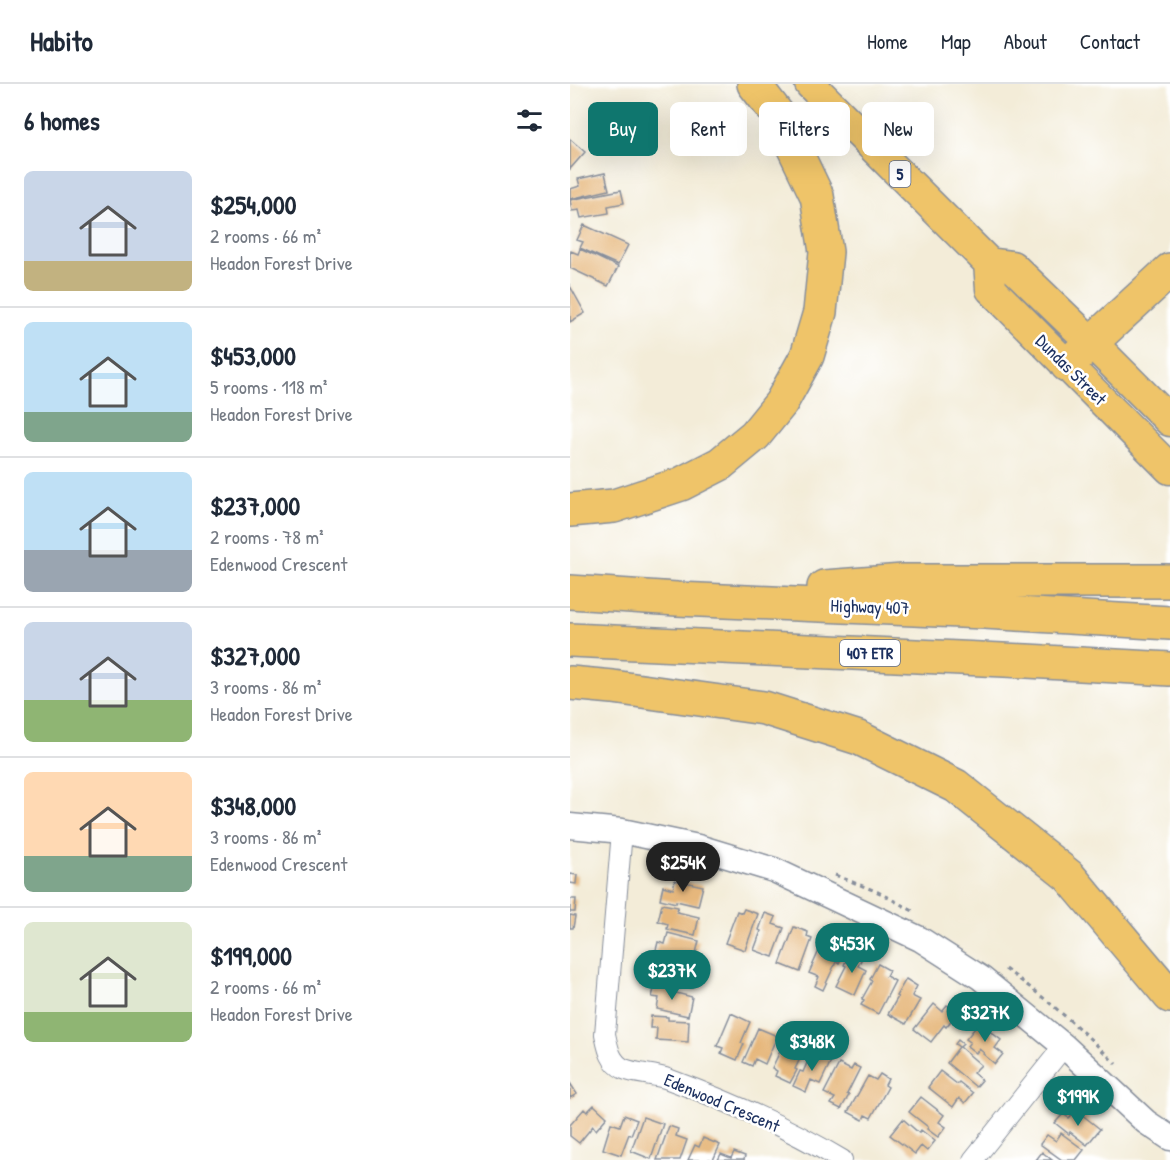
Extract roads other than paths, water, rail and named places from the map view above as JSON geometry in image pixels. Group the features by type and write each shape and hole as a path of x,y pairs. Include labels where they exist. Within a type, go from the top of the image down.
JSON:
{"highway":[{"path":"570,510 614,506 681,484 720,464 755,435 781,403 807,356 820,312 826,252 817,196 778,115 754,84"},
{"path":"1067,365 1170,270"},
{"path":"677,599 903,581 1170,581"},
{"name":"Highway 407","path":"570,592 1170,623"},
{"name":"407 ETR","path":"570,639 1170,669"},
{"path":"570,683 764,708 859,738 956,786 1069,876 1170,996"}],"main road":[{"name":"5","path":"810,84 989,264"},
{"name":"Dundas Street","path":"1170,421 1012,266 989,264 991,289 1170,469"}],"street":[{"path":"570,826 622,831 698,847 774,870 920,939 981,978 1064,1046 1146,1122 1170,1138"},
{"name":"Edenwood Crescent","path":"622,831 605,1034 609,1055 623,1068 664,1077 722,1099 813,1142 842,1160"},
{"path":"973,1160 1064,1046"}]}
